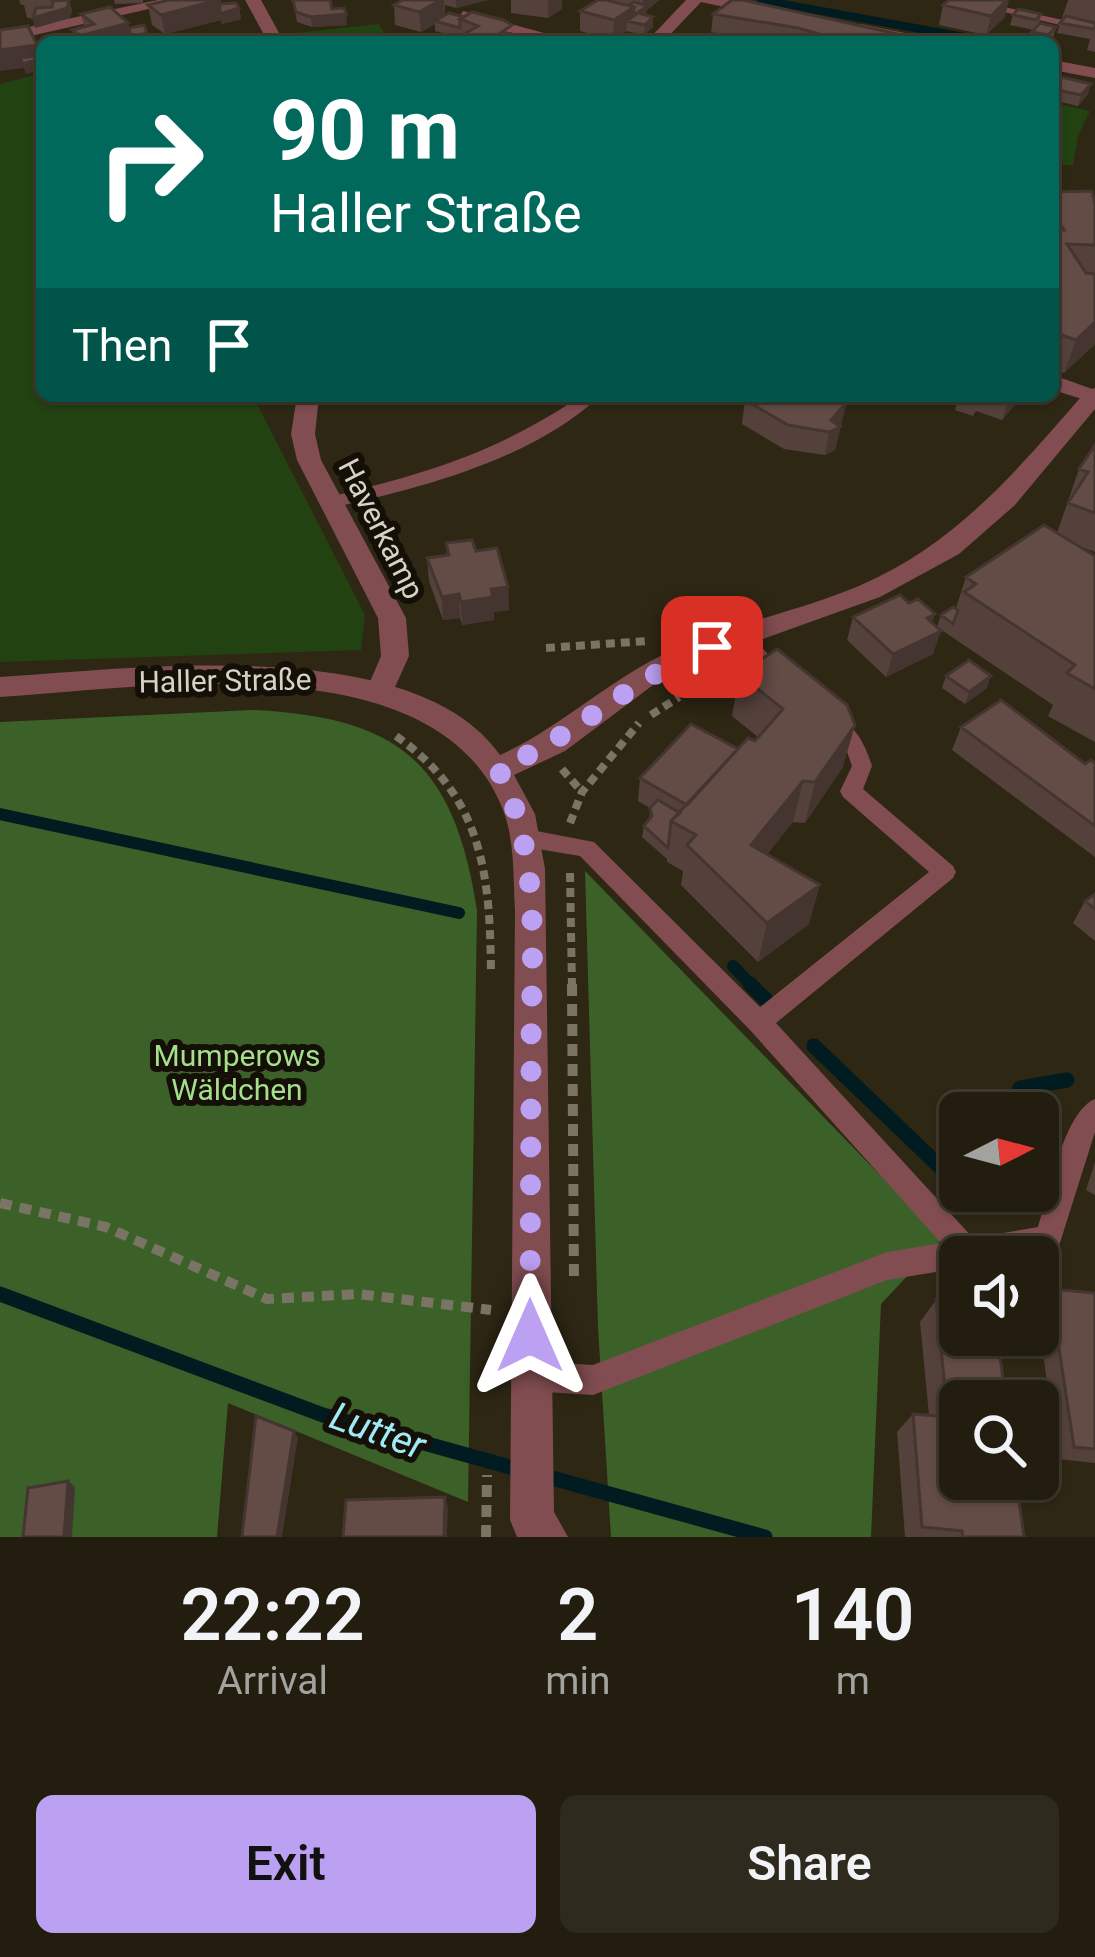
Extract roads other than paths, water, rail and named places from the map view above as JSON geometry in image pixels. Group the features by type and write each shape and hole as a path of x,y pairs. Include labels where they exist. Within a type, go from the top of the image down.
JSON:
{"street":[{"path":"0,38 180,0"},
{"path":"253,0 273,36"},
{"path":"660,36 695,0"},
{"path":"707,0 794,17"},
{"path":"464,16 538,36"},
{"path":"838,25 894,36"},
{"path":"1059,66 1095,73"},
{"path":"532,1531 531,910 526,838 516,803 498,769 571,733 643,678 683,657 871,591 950,548 1006,499 1094,396 1059,384"},
{"name":"Haverkamp","path":"307,402 303,434 309,460 392,618 395,656 380,691"},
{"name":"Haller Straße","path":"0,687 261,677 336,680 380,691 470,739 498,769"}],"lane":[{"path":"957,0 1095,30"},
{"path":"331,502 437,480 529,440 583,402"},
{"path":"740,637 795,691"},
{"path":"759,1022 945,872 851,791 862,766 854,742 813,706"},
{"path":"526,838 567,841 586,848 759,1022 953,1236"},
{"path":"1049,1236 1082,1129 1095,1111"},
{"path":"530,1376 593,1380 887,1266 939,1258"}],"waterway":[{"path":"761,0 959,36"},
{"path":"0,814 459,913"},
{"path":"733,966 753,987"},
{"path":"750,984 753,987"},
{"path":"753,987 766,1000"},
{"path":"814,1046 939,1166"},
{"path":"1018,1092 1067,1080"},
{"name":"Lutter","path":"0,1294 323,1415 521,1470"},
{"name":"Lutter","path":"541,1475 765,1537"}],"park label":[{"name":"Mumperows Wäldchen","path":"237,1073"}]}
